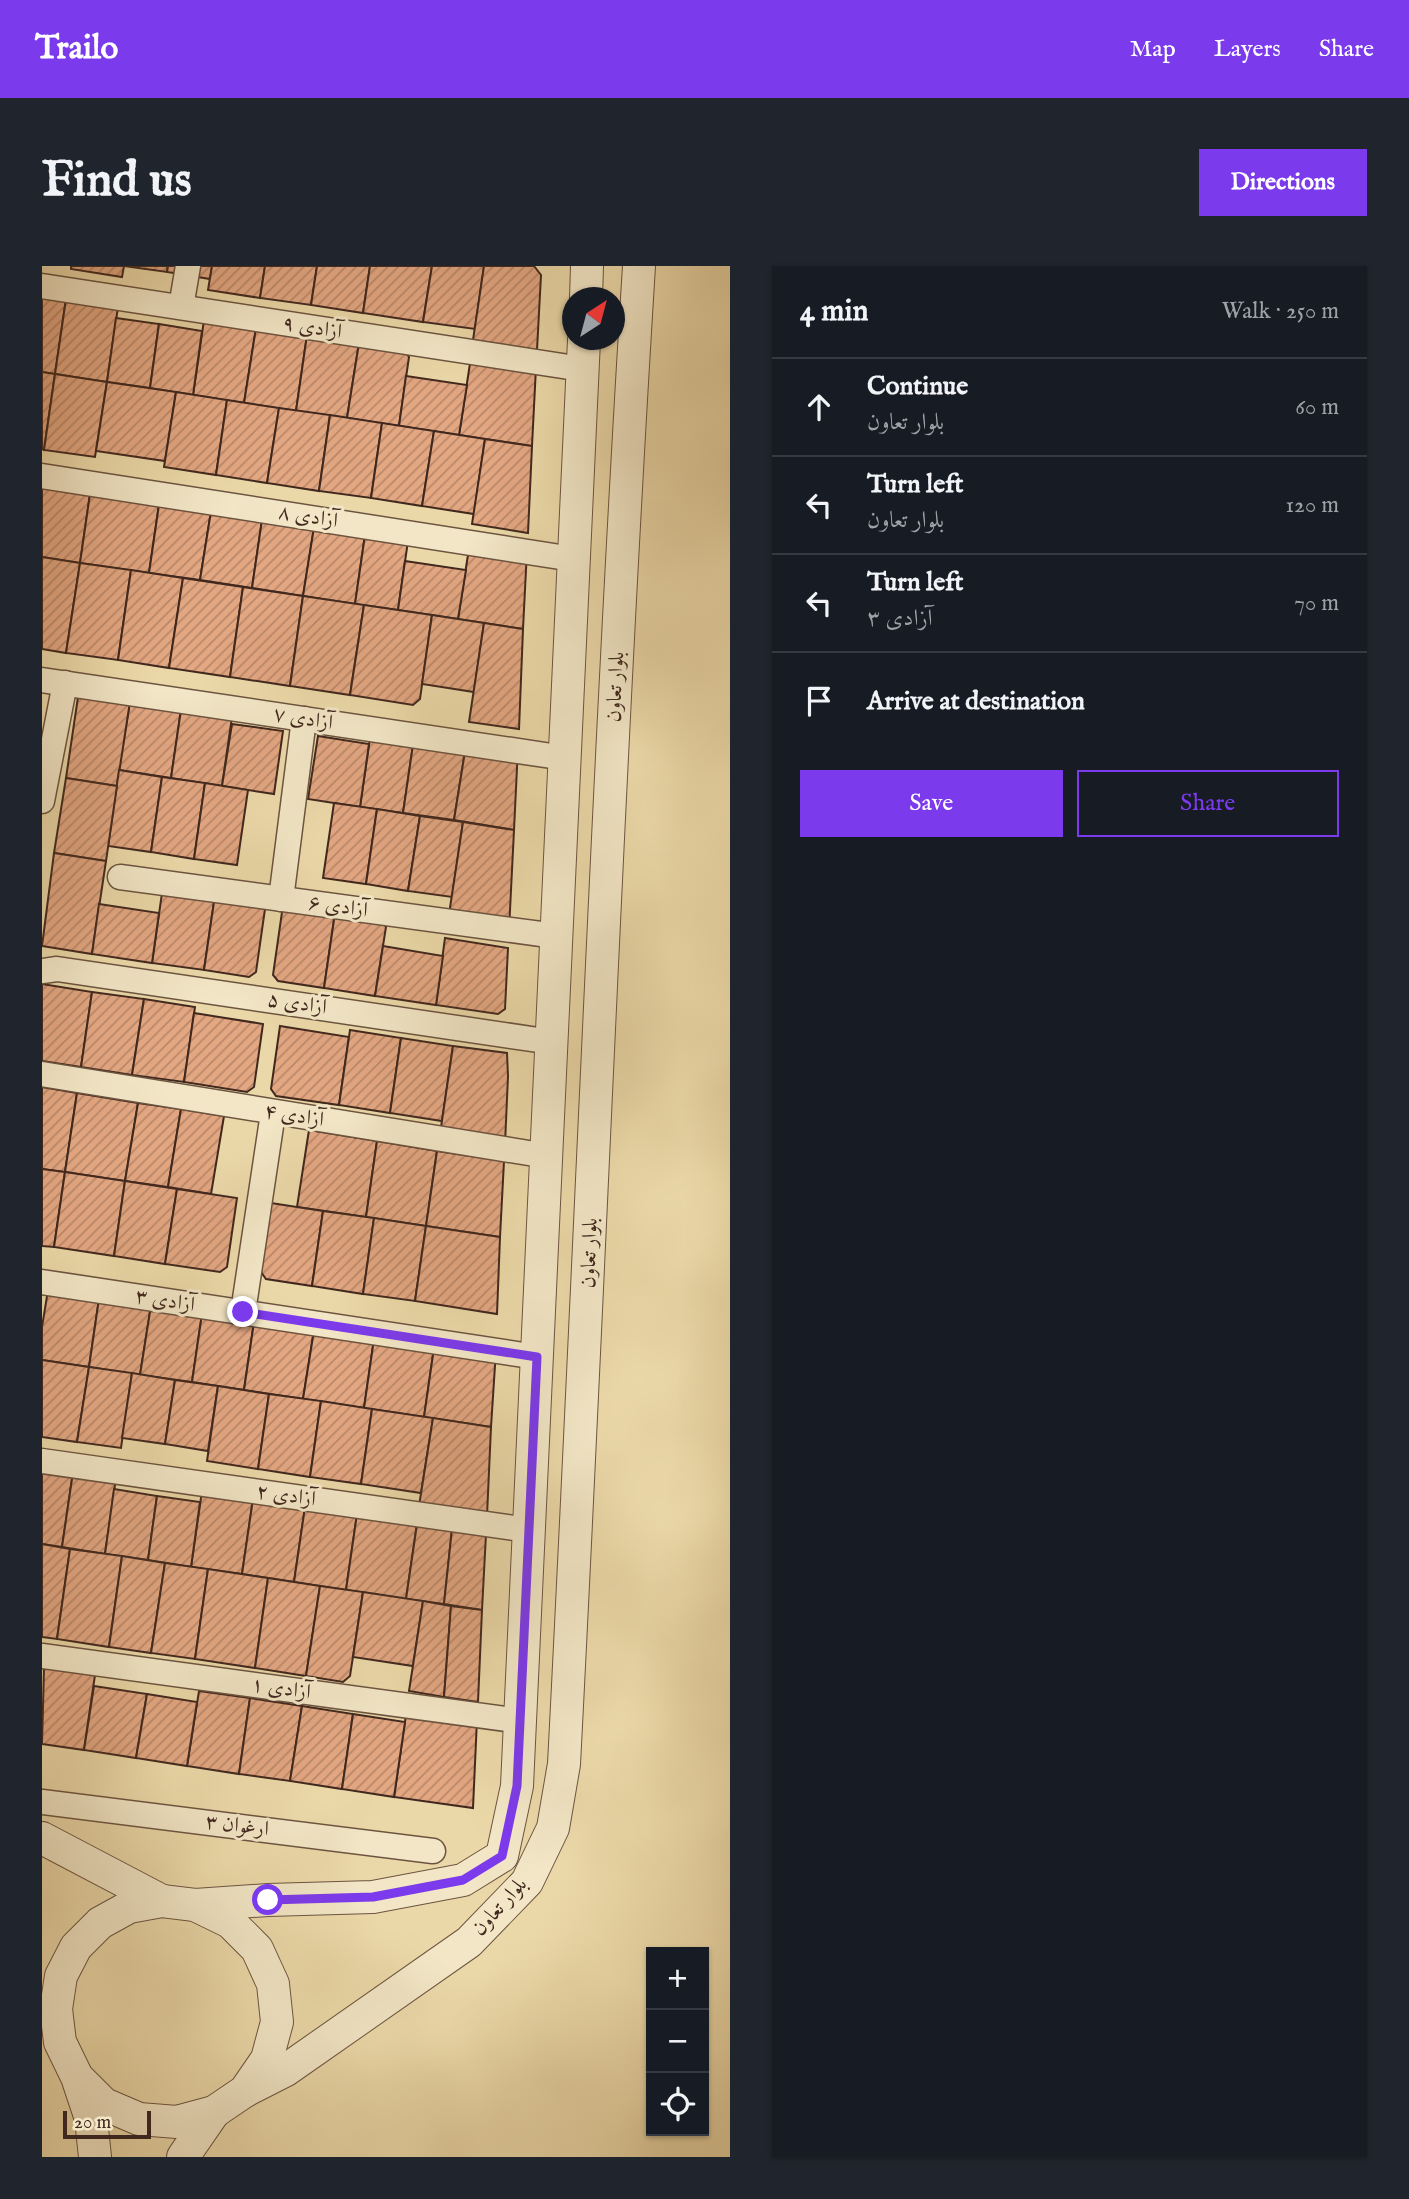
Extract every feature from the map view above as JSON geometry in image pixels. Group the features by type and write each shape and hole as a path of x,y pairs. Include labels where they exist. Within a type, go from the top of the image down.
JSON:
{"street":[{"path":"181,307 187,266"},
{"name":"بلوار تعاون","path":"245,2091 286,2070 469,1942 527,1882 552,1828 564,1764 586,1345 605,895 639,266"},
{"name":"آزادی ۹","path":"42,286 181,307 583,354"},
{"name":"بلوار تعاون","path":"195,1905 373,1897 463,1880 502,1856 517,1786 521,1721 583,354"},
{"name":"آزادی ۸","path":"42,476 573,559"},
{"path":"42,802 53,682"},
{"name":"آزادی ۷","path":"53,682 565,758"},
{"path":"281,899 304,719"},
{"name":"آزادی ۶","path":"120,877 556,936"},
{"name":"آزادی ۵","path":"42,971 57,969 552,1042"},
{"name":"آزادی ۴","path":"42,1074 547,1156"},
{"path":"243,1312 273,1112"},
{"name":"آزادی ۳","path":"42,1282 537,1357"},
{"name":"آزادی ۲","path":"42,1461 529,1530"},
{"name":"آزادی ۱","path":"42,1656 521,1721"},
{"name":"ارغوان ۳","path":"42,1802 433,1851"},
{"path":"42,1839 162,1901"},
{"path":"77,2077 104,2104 139,2119 177,2122 214,2112 245,2091 267,2059 277,2022 273,1984 257,1949 230,1922 195,1905 162,1901 129,1907 100,1923 76,1947 49,1997 60,2042 77,2077 91,2119 95,2157"},
{"path":"183,2157 214,2112"}],"building":[{"path":"71,266 124,266 122,277 71,269"},
{"path":"124,266 168,266 167,272"},
{"path":"168,266 212,266 210,279 167,272"},
{"path":"212,266 265,266 260,298 208,290"},
{"path":"265,266 317,266 311,305 260,298"},
{"path":"317,266 370,266 363,313 311,305"},
{"path":"370,266 432,266 423,322 363,313"},
{"path":"432,266 484,266 475,329 423,322"},
{"path":"484,266 534,266 541,275 537,350 473,340"},
{"path":"42,296 66,299 55,374 42,372"},
{"path":"66,299 118,307 107,382 55,374"},
{"path":"116,318 159,324 150,388 107,382"},
{"path":"204,320 256,328 244,403 193,395"},
{"path":"159,324 202,331 193,395 150,388"},
{"path":"256,328 307,335 296,411 244,403"},
{"path":"307,335 359,343 347,418 296,411"},
{"path":"359,343 404,350 409,357 399,426 347,418"},
{"path":"471,357 536,367 532,446 459,435"},
{"path":"42,372 55,374 44,450 42,449"},
{"path":"55,374 107,382 95,457 44,450"},
{"path":"406,376 467,385 459,435 399,426"},
{"path":"107,382 176,392 165,461 96,451"},
{"path":"176,392 227,400 216,475 164,467"},
{"path":"227,400 279,408 267,483 216,475"},
{"path":"279,408 330,415 319,491 267,483"},
{"path":"330,415 382,423 371,498 319,491"},
{"path":"382,423 434,431 422,506 371,498"},
{"path":"434,431 485,439 474,514 422,506"},
{"path":"485,439 532,446 528,533 472,524"},
{"path":"42,480 91,487 80,563 42,557"},
{"path":"90,494 159,504 149,573 80,563"},
{"path":"160,498 212,505 200,580 149,573"},
{"path":"212,505 263,513 252,588 200,580"},
{"path":"263,513 315,521 303,596 252,588"},
{"path":"315,521 366,528 355,604 303,596"},
{"path":"366,528 408,541 398,610 355,604"},
{"path":"470,542 527,550 523,629 458,619"},
{"path":"42,557 80,563 66,653 42,649"},
{"path":"405,561 466,570 458,619 398,610"},
{"path":"80,563 131,570 118,660 66,653"},
{"path":"131,570 183,578 169,668 118,660"},
{"path":"183,578 243,587 230,677 169,668"},
{"path":"243,587 303,596 290,686 230,677"},
{"path":"303,596 364,605 350,695 290,686"},
{"path":"364,605 432,615 420,699 413,705 350,695"},
{"path":"432,615 484,623 474,692 422,684"},
{"path":"484,623 523,629 519,729 469,722"},
{"path":"131,695 182,703 171,778 119,770"},
{"path":"131,695 117,786 66,778 78,697"},
{"path":"182,703 233,710 222,786 171,778"},
{"path":"232,724 283,731 274,794 222,786"},
{"path":"371,731 414,738 403,813 360,807"},
{"path":"318,736 369,744 360,807 308,799"},
{"path":"414,738 466,745 454,820 403,813"},
{"path":"467,739 518,747 514,830 454,820"},
{"path":"119,770 162,777 151,852 108,846"},
{"path":"162,777 205,783 194,859 151,852"},
{"path":"66,778 117,786 106,861 54,853"},
{"path":"205,783 248,790 237,865 194,859"},
{"path":"334,803 377,809 366,884 323,878"},
{"path":"377,809 420,816 408,891 366,884"},
{"path":"420,816 463,822 452,897 408,891"},
{"path":"463,822 514,830 509,930 448,921"},
{"path":"54,853 106,861 92,954 42,946"},
{"path":"162,893 215,895 204,970 152,963"},
{"path":"215,895 265,909 256,972 249,977 204,970"},
{"path":"99,904 159,913 152,963 92,954"},
{"path":"290,906 335,913 324,988 278,981 273,975 282,912"},
{"path":"335,913 381,920 386,927 375,996 324,988"},
{"path":"445,938 508,948 505,1009 498,1014 436,1005"},
{"path":"383,946 443,956 436,1005 375,996"},
{"path":"42,984 92,992 81,1067 42,1061"},
{"path":"92,992 144,999 132,1075 81,1067"},
{"path":"144,999 195,1007 184,1082 132,1075"},
{"path":"194,1013 263,1024 254,1087 247,1092 184,1082"},
{"path":"280,1026 349,1037 339,1105 276,1096 271,1089"},
{"path":"350,1030 401,1038 390,1113 339,1105"},
{"path":"401,1038 453,1046 442,1121 390,1113"},
{"path":"453,1046 507,1053 505,1144 440,1134"},
{"path":"42,1087 77,1093 65,1172 42,1169"},
{"path":"77,1093 138,1103 125,1181 65,1172"},
{"path":"138,1103 181,1109 168,1187 125,1181"},
{"path":"181,1109 224,1116 211,1194 168,1187"},
{"path":"309,1130 377,1141 366,1217 297,1207"},
{"path":"377,1141 437,1151 426,1226 366,1217"},
{"path":"437,1151 504,1161 500,1237 426,1226"},
{"path":"42,1169 65,1172 54,1247 42,1246"},
{"path":"65,1172 125,1181 114,1256 54,1247"},
{"path":"125,1181 177,1189 165,1264 114,1256"},
{"path":"177,1189 237,1198 227,1267 220,1272 165,1264"},
{"path":"271,1203 323,1211 312,1286 266,1279 261,1272"},
{"path":"323,1211 374,1218 363,1294 312,1286"},
{"path":"374,1218 426,1226 415,1301 363,1294"},
{"path":"426,1226 500,1237 497,1314 415,1301"},
{"path":"49,1284 100,1292 89,1367 42,1360 42,1327"},
{"path":"100,1292 152,1299 140,1375 89,1367"},
{"path":"152,1299 203,1307 192,1382 140,1375"},
{"path":"203,1307 255,1315 244,1390 192,1382"},
{"path":"255,1315 315,1324 303,1399 244,1390"},
{"path":"315,1324 374,1339 364,1408 303,1399"},
{"path":"374,1339 435,1341 424,1417 364,1408"},
{"path":"435,1341 496,1350 491,1427 424,1417"},
{"path":"42,1360 89,1367 77,1442 42,1437"},
{"path":"89,1367 132,1373 121,1448 77,1442"},
{"path":"132,1373 175,1380 165,1444 122,1438"},
{"path":"175,1380 218,1386 208,1451 165,1444"},
{"path":"218,1386 269,1394 258,1469 207,1461"},
{"path":"269,1394 321,1401 310,1477 258,1469"},
{"path":"321,1401 372,1409 361,1484 310,1477"},
{"path":"372,1409 433,1418 421,1493 361,1484"},
{"path":"433,1418 491,1427 487,1516 419,1506"},
{"path":"42,1467 73,1472 62,1547 42,1544"},
{"path":"73,1472 116,1478 105,1554 62,1547"},
{"path":"114,1489 157,1496 148,1560 105,1554"},
{"path":"202,1491 253,1499 242,1574 191,1567"},
{"path":"157,1496 200,1502 191,1567 148,1560"},
{"path":"253,1499 305,1507 294,1582 242,1574"},
{"path":"305,1507 357,1514 346,1590 294,1582"},
{"path":"357,1514 417,1524 406,1599 346,1590"},
{"path":"417,1524 452,1529 444,1604 406,1599"},
{"path":"452,1529 486,1534 482,1610 444,1604"},
{"path":"42,1544 70,1549 57,1639 42,1637"},
{"path":"70,1549 122,1556 109,1647 57,1639"},
{"path":"122,1556 165,1563 151,1653 109,1647"},
{"path":"165,1563 208,1569 195,1659 151,1653"},
{"path":"208,1569 268,1578 255,1668 195,1659"},
{"path":"268,1578 320,1586 306,1676 255,1668"},
{"path":"320,1586 363,1592 350,1676 343,1682 306,1676"},
{"path":"363,1592 423,1601 413,1666 353,1657"},
{"path":"423,1601 451,1606 444,1697 409,1691"},
{"path":"451,1606 482,1610 478,1702 444,1697"},
{"path":"44,1668 95,1675 84,1750 42,1744"},
{"path":"94,1686 147,1694 136,1758 84,1750"},
{"path":"199,1691 250,1698 239,1774 187,1766"},
{"path":"147,1694 197,1702 187,1766 136,1758"},
{"path":"250,1698 302,1706 290,1781 239,1774"},
{"path":"302,1706 353,1714 342,1789 290,1781"},
{"path":"407,1708 477,1719 473,1808 394,1797"},
{"path":"353,1714 405,1722 394,1797 342,1789"}],"route":[{"path":"243,1312 537,1357 517,1786 502,1856 463,1880 373,1897 268,1900"}]}
